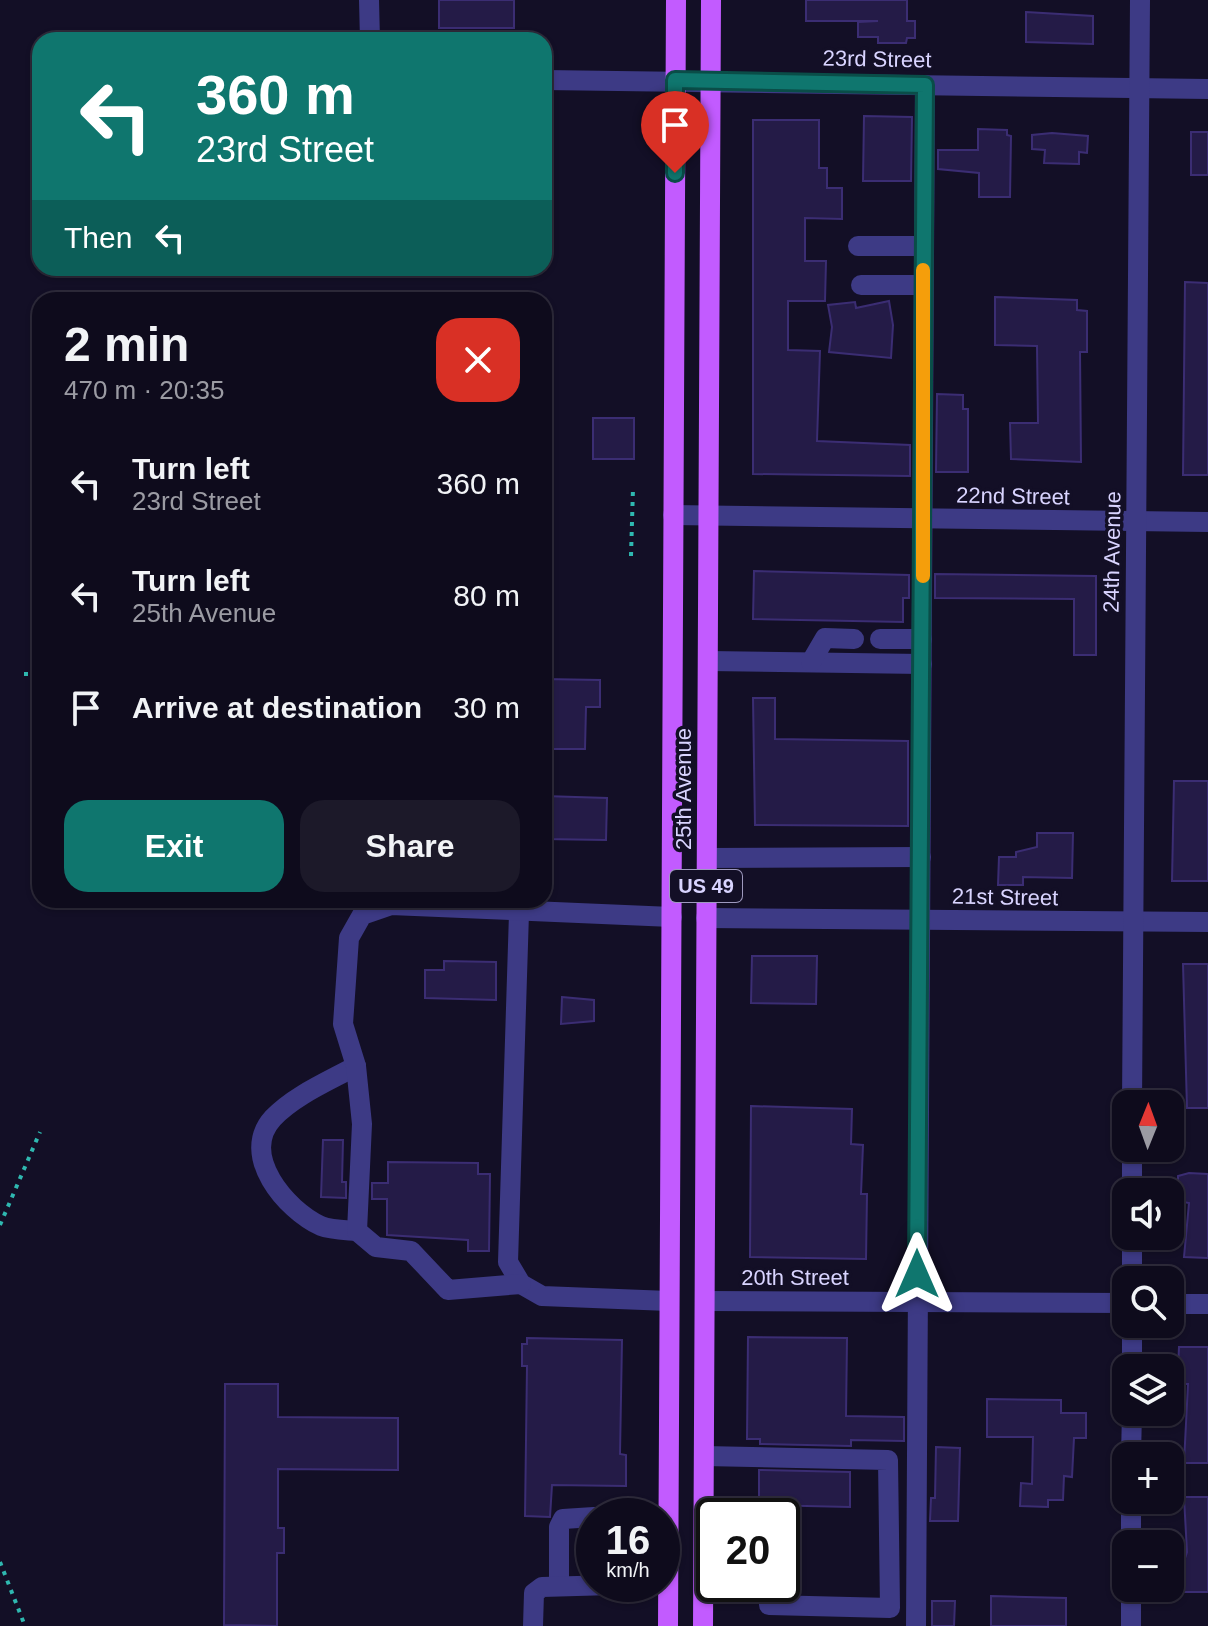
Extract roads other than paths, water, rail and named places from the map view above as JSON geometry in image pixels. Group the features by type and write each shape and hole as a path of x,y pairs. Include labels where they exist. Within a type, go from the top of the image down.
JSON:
{"main road":[{"name":"25th Avenue","path":"665,1498 672,917 676,0"},
{"name":"25th Avenue","path":"707,1498 704,1456 711,0"},
{"name":"25th Avenue","path":"667,1602 668,1626"},
{"name":"25th Avenue","path":"703,1626 704,1602"}],"street":[{"path":"369,0 370,32"},
{"name":"24th Avenue","path":"1132,1090 1140,0"},
{"name":"23rd Street","path":"552,80 711,79 1208,89"},
{"path":"916,1626 925,85"},
{"path":"858,246 923,246"},
{"path":"861,285 922,285"},
{"name":"22nd Street","path":"673,515 1208,522"},
{"path":"811,662 825,638 854,639"},
{"path":"880,639 922,639"},
{"path":"708,661 922,664"},
{"path":"707,858 921,857"},
{"path":"357,1231 362,1124 356,1066 343,1024 349,938 362,915 382,908"},
{"path":"439,908 672,917"},
{"path":"519,913 506,1248 508,1262 521,1284 542,1296 669,1301"},
{"name":"21st Street","path":"706,918 1208,922"},
{"path":"356,1066 289,1105 271,1120 262,1138 263,1154 277,1191 322,1226 357,1231 376,1247 411,1251 448,1290 521,1284"},
{"name":"20th Street","path":"705,1301 1112,1303"},
{"path":"1184,1304 1208,1304"},
{"path":"704,1456 888,1460 890,1617 769,1605 769,1602"},
{"path":"559,1585 559,1527 563,1519 576,1518"},
{"path":"533,1626 534,1593 542,1587 576,1585"},
{"path":"1131,1602 1131,1626"}]}
